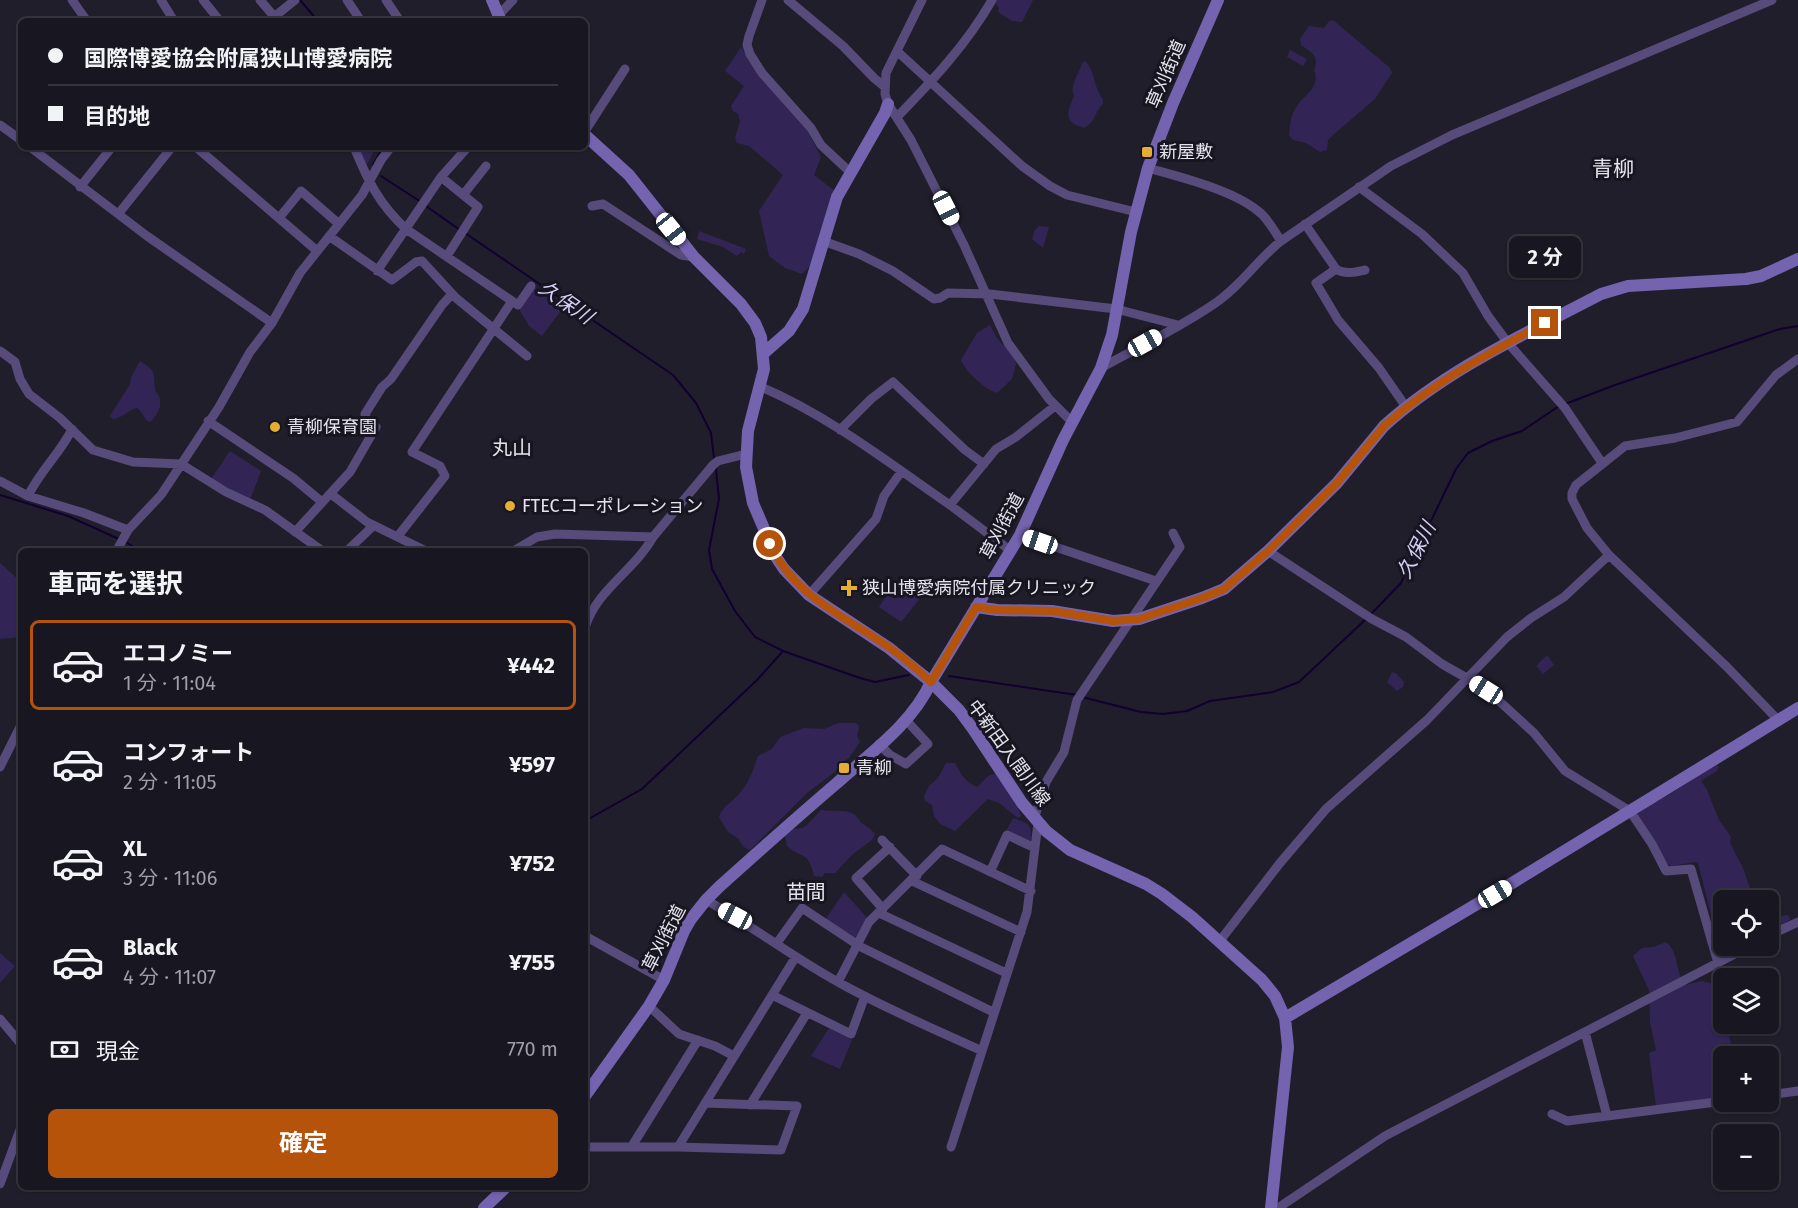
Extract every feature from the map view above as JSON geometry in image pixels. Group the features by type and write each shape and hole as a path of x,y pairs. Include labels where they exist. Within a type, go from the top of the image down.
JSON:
{"street":[{"path":"72,0 85,18"},
{"path":"203,0 218,18"},
{"path":"260,0 272,18"},
{"path":"347,0 359,18"},
{"path":"386,0 398,18"},
{"path":"492,0 498,18"},
{"path":"499,18 513,0"},
{"path":"762,0 749,36 747,45 750,54 762,73 811,128 821,145 851,173"},
{"path":"788,0 843,46 885,87"},
{"path":"922,0 886,74 885,87 888,104 955,226 1008,343 1055,406 1072,422"},
{"path":"897,117 964,43 992,0"},
{"path":"1101,368 1215,304 1281,241 1391,166 1452,135 1772,0"},
{"path":"275,18 294,1"},
{"name":"草刈街道","path":"588,1092 649,1006 664,980 684,931 705,900 906,720 922,701 931,682 1011,551 1072,422 1101,368 1112,335 1136,212 1148,168 1214,3"},
{"path":"898,52 1022,166 1059,192 1136,212"},
{"path":"588,128 625,69"},
{"path":"764,353 789,331 803,309 832,208 888,104"},
{"path":"0,125 18,138"},
{"name":"中新田入間川線","path":"588,136 629,175 694,257 741,304 755,322 764,353 764,369 751,419 746,467 753,503 776,557 793,580 809,595 890,648 931,682 959,710 1036,821 1070,850 1146,884 1192,917 1269,987 1275,996 1285,1018 1288,1047 1271,1208"},
{"path":"34,150 147,236 272,322"},
{"path":"80,187 110,150"},
{"path":"119,213 170,150"},
{"path":"200,150 316,250"},
{"path":"355,150 369,184 392,217 406,230 518,305 531,286"},
{"path":"0,481 28,496 84,513 123,539 161,495 250,352 272,322 300,273 369,184 389,150"},
{"path":"378,272 441,177 465,150"},
{"path":"463,195 486,166"},
{"path":"1148,168 1215,189 1248,204 1258,210 1281,241"},
{"path":"441,177 478,207 447,256"},
{"path":"1359,187 1422,234 1463,273 1488,316 1508,343 1565,408 1602,463"},
{"path":"279,218 301,191 339,224"},
{"path":"592,206 603,204 681,255 694,257"},
{"path":"1305,224 1336,269 1340,272 1352,273 1365,270"},
{"path":"329,236 392,280 416,262 422,261 452,294 527,356"},
{"path":"823,241 859,254 893,271 934,299 948,293 985,294 1116,309 1178,325"},
{"path":"976,607 997,610 1053,611 1113,621 1131,620 1224,589 1268,551 1337,483 1384,426 1437,385 1508,343 1601,294 1614,290 1628,286 1746,279 1761,276 1798,259"},
{"path":"1336,269 1316,283 1338,320 1379,368 1406,407"},
{"path":"295,532 350,472 376,427 367,420 365,414 382,387 391,379 452,294"},
{"path":"398,536 445,476 440,466 412,452 512,301"},
{"path":"0,351 15,362 20,379 29,394 98,453 133,462 182,464 225,492 265,510 318,548"},
{"path":"1778,720 1727,667 1609,555 1587,528 1572,500 1572,493 1576,485 1619,449 1631,444 1675,438 1737,422 1776,375 1798,359"},
{"path":"840,430 871,399 893,382 964,450 984,464"},
{"path":"761,387 790,399 840,430 950,505 1011,551"},
{"path":"950,505 996,449 1016,437 1055,406"},
{"path":"208,421 293,477 322,502"},
{"path":"28,496 43,470 65,443 72,429"},
{"path":"588,621 595,604 646,549 653,537 713,465 718,461 746,454"},
{"path":"809,595 876,519 884,496 901,472"},
{"path":"331,494 373,526 420,548"},
{"path":"350,548 373,526"},
{"path":"951,1147 993,1012 1021,932 1031,891 1036,821 1046,783 1064,752 1077,700 1180,547 1173,533"},
{"path":"518,548 537,537 555,534 653,537"},
{"path":"1020,535 1156,581"},
{"path":"1268,551 1368,617 1406,637 1442,664 1486,690 1534,733 1565,771 1630,811 1652,844 1666,872 1691,869 1718,963"},
{"path":"1219,942 1280,863 1326,809 1402,743 1507,637 1564,597 1609,555"},
{"path":"1285,1018 1509,885 1798,708"},
{"path":"879,744 890,755 906,764 928,744 906,720"},
{"path":"0,767 18,731"},
{"path":"990,872 1007,836 1035,848"},
{"path":"882,840 915,878 1021,932"},
{"path":"890,847 856,878 881,911 1006,973"},
{"path":"838,982 869,922 942,849 1031,891"},
{"path":"705,900 777,943 795,958 838,982 982,1051"},
{"path":"777,943 802,908 857,944 993,1012"},
{"path":"1779,931 1798,922"},
{"path":"588,938 664,980"},
{"path":"1278,1208 1385,1136 1731,956"},
{"path":"678,1147 795,958"},
{"path":"772,995 851,1034 865,996"},
{"path":"649,1006 679,1034 715,1046 734,1056"},
{"path":"750,1105 807,1013"},
{"path":"0,1019 18,1040"},
{"path":"1585,1032 1607,1116"},
{"path":"632,1146 698,1040"},
{"path":"1779,1094 1798,1091"},
{"path":"1552,1114 1567,1121 1713,1102"},
{"path":"588,1147 781,1150 797,1106 705,1103"},
{"path":"0,1184 18,1135"},
{"path":"484,1208 503,1190"}],"shaded area":[{"path":"993,0 1033,0 1022,22 1012,21 998,12 999,8"},
{"path":"1333,20 1389,67 1392,73 1375,99 1328,140 1327,150 1320,152 1306,143 1293,140 1289,135 1294,111 1310,92 1316,76 1315,58 1301,45 1300,39 1309,26 1324,28 1329,21"},
{"path":"741,47 759,75 805,126 821,157 814,175 835,191 812,264 802,274 785,268 769,256 759,211 783,175 749,146 737,143 735,138 740,121 738,114 731,106 744,86 725,71"},
{"path":"1290,50 1307,59 1303,66 1287,57"},
{"path":"1085,61 1089,65 1103,104 1084,128 1073,123 1068,116 1074,96 1074,84 1082,63"},
{"path":"359,150 374,150 366,166"},
{"path":"1039,226 1049,227 1043,248 1032,239"},
{"path":"699,231 746,249 744,254 741,252 737,256 723,247 697,239"},
{"path":"534,287 563,308 542,336 529,326 519,309"},
{"path":"990,325 997,338 1014,357 1016,364 1012,379 997,393 976,380 961,360 977,333"},
{"path":"140,361 153,372 155,389 160,400 159,410 150,422 137,408 113,419 110,416 130,384 131,377"},
{"path":"230,451 261,471 250,500 211,479"},
{"path":"0,563 18,579 18,637 0,639"},
{"path":"897,580 922,596 901,622 879,607"},
{"path":"1547,655 1554,665 1543,674 1536,666"},
{"path":"1392,672 1404,682 1403,687 1397,691 1387,682"},
{"path":"838,723 856,723 859,726 857,736 860,742 848,759 841,762 835,772 808,792 750,850 744,847 739,839 728,832 719,817 745,786 758,756 772,749 780,737 804,728 824,729"},
{"path":"946,763 955,763 961,774 977,787 987,777 996,774 1021,816 1018,818 999,803 988,799 955,831 940,824 934,816 932,805 925,801 924,796"},
{"path":"1716,764 1719,767 1717,771 1701,781 1719,820 1731,837 1730,843 1743,868 1751,890 1713,890 1713,922 1698,863 1671,866 1666,863 1637,814"},
{"path":"821,810 851,812 875,834 872,840 853,854 835,873 825,873 822,877 814,876 810,862 787,846 785,836 793,829 803,828"},
{"path":"1013,818 1030,827 1031,840 1028,842 1006,831"},
{"path":"844,892 868,919 857,938 853,938 825,920"},
{"path":"1786,915 1790,920 1779,927 1779,917"},
{"path":"1666,942 1670,946 1682,980 1686,985 1701,981 1713,983 1713,1034 1729,1034 1732,1046 1713,1046 1713,1099 1656,1106 1649,1053 1656,1050 1650,1022 1649,990 1633,956 1642,948 1654,947"},
{"path":"0,953 15,966 0,983"},
{"path":"829,1028 852,1040 840,1069 811,1056"}],"waterway":[{"name":"久保川","path":"300,0 315,18"},
{"name":"久保川","path":"373,165 381,150"},
{"name":"久保川","path":"381,176 421,202"},
{"name":"久保川","path":"426,206 460,230"},
{"name":"久保川","path":"465,233 673,375 696,403 711,433 714,458"},
{"name":"久保川","path":"1565,404 1780,329 1798,326"},
{"name":"久保川","path":"1370,615 1401,583 1456,469 1468,453 1492,441 1522,431 1559,406"},
{"name":"久保川","path":"716,469 719,499 709,550 712,569 735,611 755,637 783,651 875,682 909,675"},
{"path":"0,495 68,516 121,540"},
{"path":"126,542 135,548"},
{"name":"久保川","path":"1082,697 1141,712 1163,714 1187,711 1210,701 1273,692 1299,682 1366,619"},
{"path":"588,819 642,789 757,680 783,651"},
{"name":"久保川","path":"949,676 1077,695"}],"place":[{"name":"新屋敷","path":"1147,152"},
{"name":"青柳保育園","path":"275,427"},
{"name":"FTECコーポレーション","path":"510,506"},
{"name":"狭山博愛病院付属クリニック","path":"849,588"},
{"name":"青柳","path":"844,768"}],"district":[{"name":"青柳","path":"1613,169"},
{"name":"丸山","path":"512,448"},
{"name":"苗間","path":"806,892"}],"route":[{"path":"770,544 784,569 809,595 824,607 890,648 931,682 976,607 997,610 1053,611 1113,621 1131,620 1224,589 1268,551 1337,483 1393,417 1437,385 1545,323"}]}
